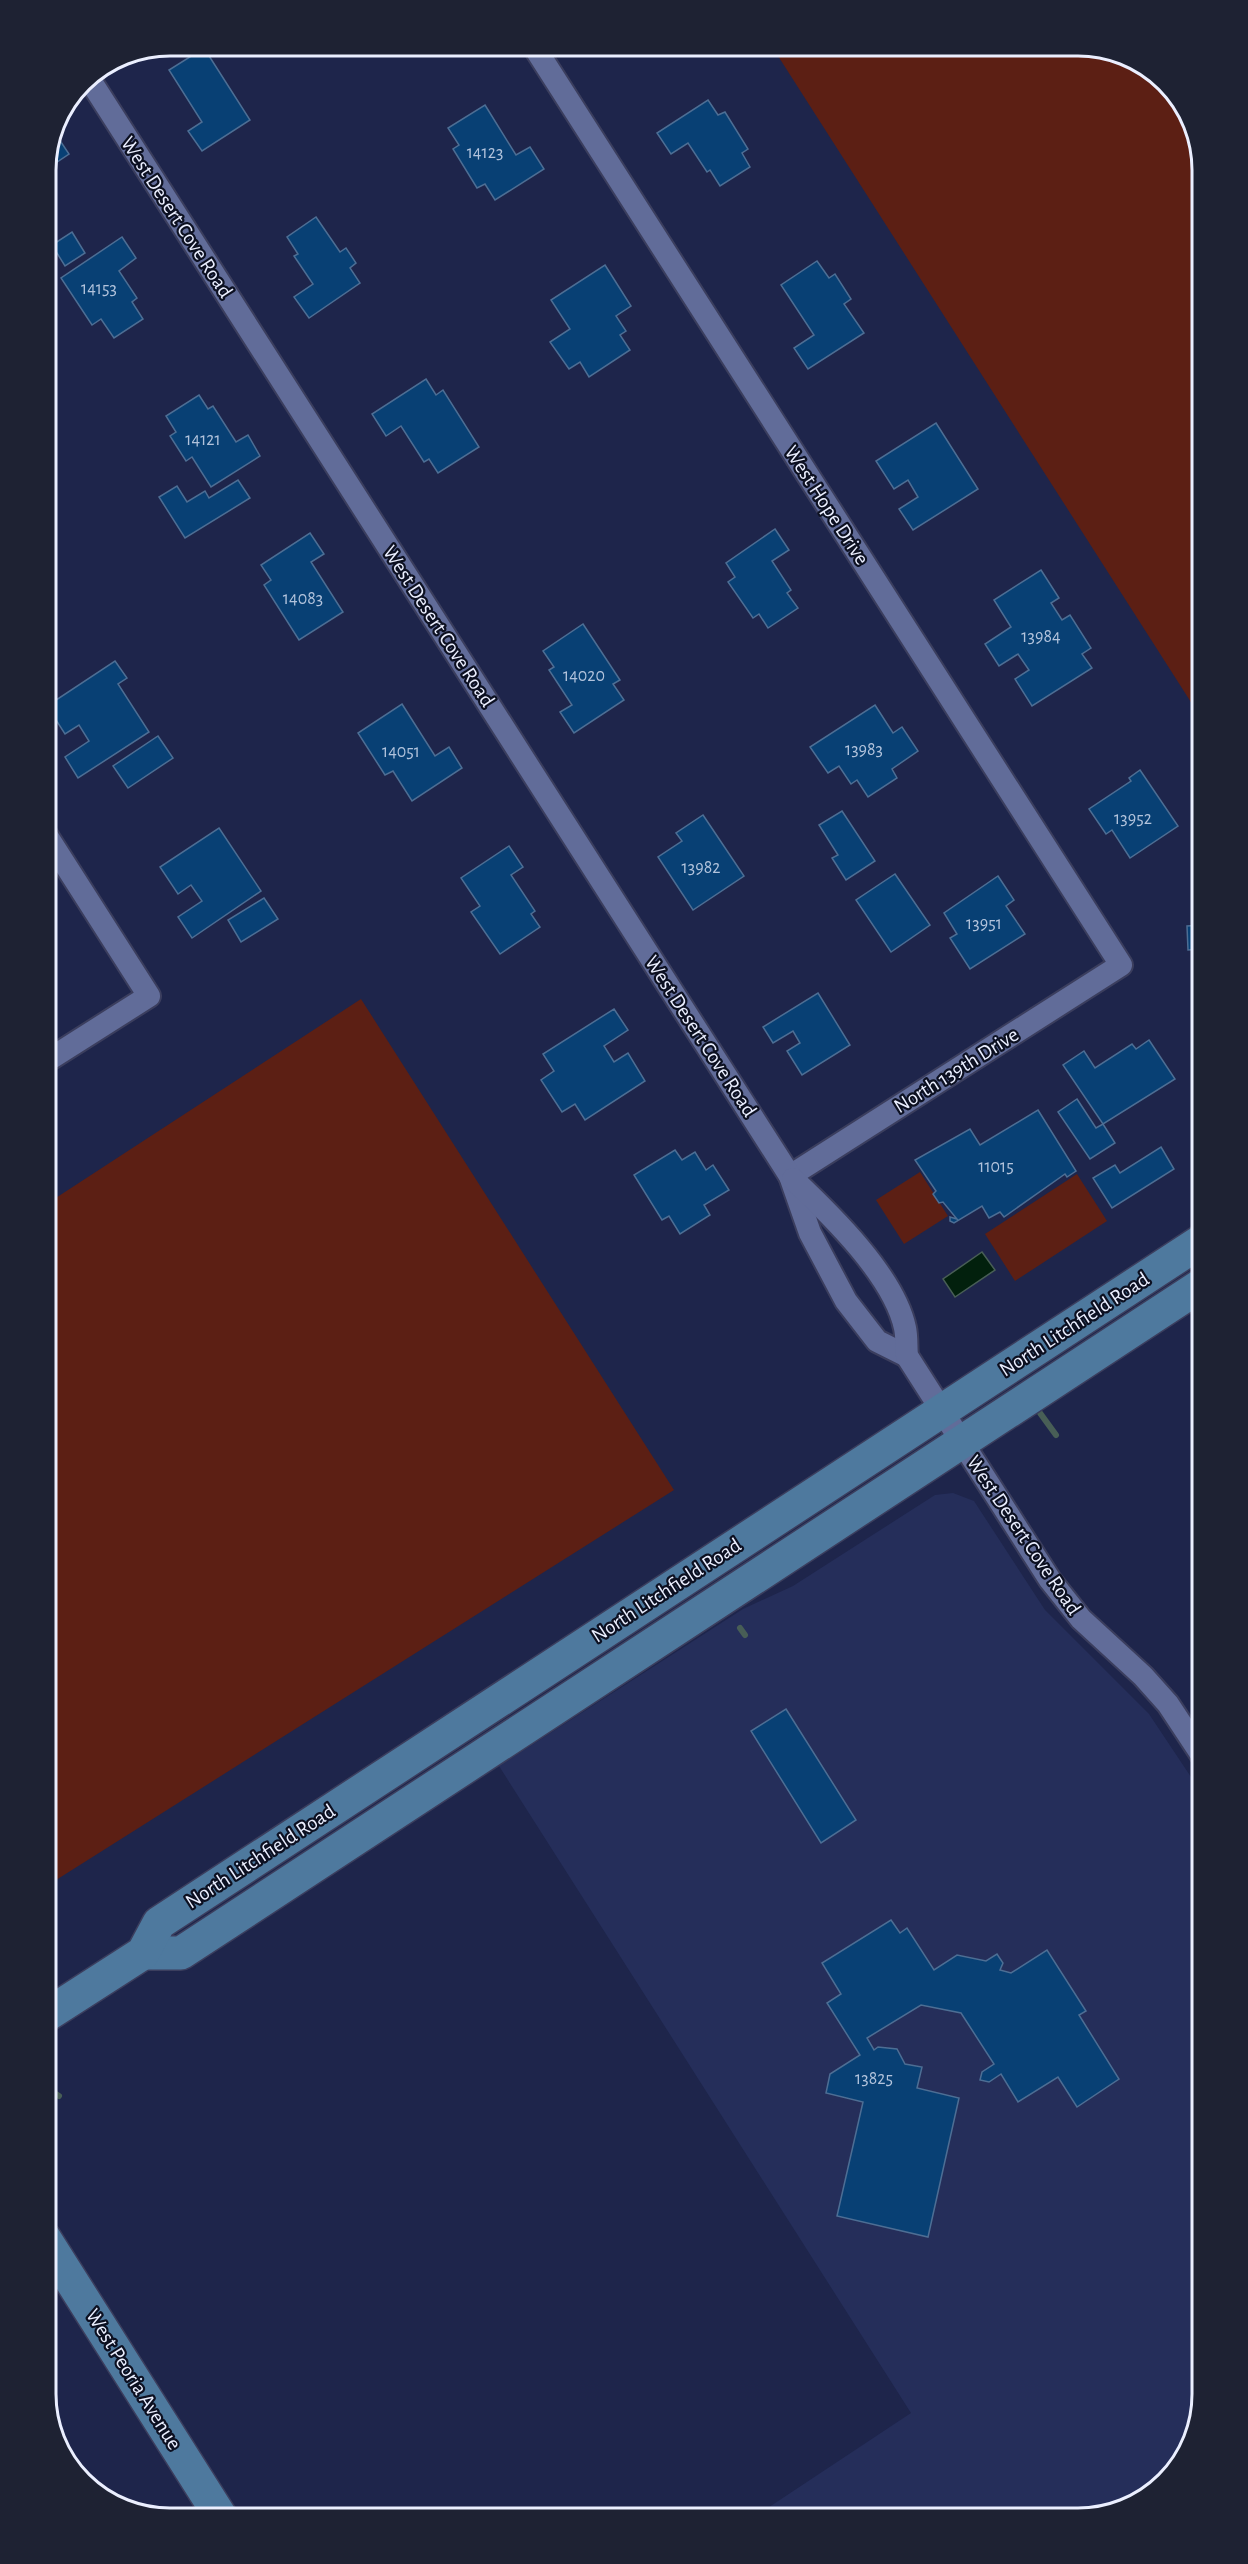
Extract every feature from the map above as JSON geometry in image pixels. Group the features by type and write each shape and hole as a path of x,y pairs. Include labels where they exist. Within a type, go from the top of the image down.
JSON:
{"main road":[{"name":"North Litchfield Road","path":"56,2009 143,1953 159,1923 1192,1247"},
{"name":"North Litchfield Road","path":"143,1953 181,1953 1192,1291"},
{"path":"604,1677 602,1663 608,1650 669,1607 678,1582"},
{"name":"West Peoria Avenue","path":"56,2256 215,2508"}],"street":[{"name":"West Hope Drive","path":"540,56 1121,965"},
{"name":"West Desert Cove Road","path":"93,85 790,1176 810,1233 846,1301 877,1341 907,1356"},
{"path":"56,850 149,996 56,1055"},
{"name":"North 139th Drive","path":"790,1176 1121,965"},
{"name":"West Desert Cove Road","path":"790,1176 836,1219 858,1246 894,1299 905,1328 907,1356 1060,1593 1081,1619 1143,1676 1168,1704 1192,1740"}],"shaded area":[{"path":"778,56 1086,56 1101,58 1122,64 1148,79 1169,100 1177,112 1184,126 1192,154 1192,704"},
{"path":"361,999 674,1490 56,1880 56,1198"},
{"path":"920,1172 948,1216 904,1244 876,1200"},
{"path":"1077,1174 1107,1221 1015,1281 985,1234"},
{"path":"982,1252 995,1270 955,1297 943,1279"},
{"path":"953,1493 974,1501 1045,1610 1149,1714 1192,1778 1192,2410 1181,2445 1164,2470 1136,2493 1101,2506 1086,2508 768,2508 911,2413 499,1766 743,1609 793,1586 935,1495"}],"building":[{"path":"191,56 209,56 250,120 202,151 188,131 202,122 169,70"},
{"path":"708,100 718,115 725,112 748,149 742,153 750,167 720,186 710,170 707,172 688,143 671,154 657,133"},
{"path":"485,105 516,155 530,147 544,169 495,200 485,184 477,188 453,149 459,145 448,128"},
{"path":"59,139 69,154 56,163"},
{"path":"316,217 340,252 346,248 356,263 350,268 360,283 309,318 294,297 313,284 294,256 298,254 287,237"},
{"path":"72,232 85,253 65,266 56,251 56,242"},
{"path":"122,237 136,258 119,271 137,298 132,302 143,319 114,338 101,319 92,325 61,278"},
{"path":"817,261 829,278 835,274 851,299 844,304 864,333 808,369 794,348 814,335 781,285"},
{"path":"605,265 631,306 616,316 626,331 620,335 630,350 589,377 580,362 569,369 550,342 570,329 551,300"},
{"path":"426,379 436,395 443,390 479,447 438,473 429,459 424,462 401,426 386,436 372,414"},
{"path":"199,395 208,409 213,406 236,442 248,435 260,456 211,487 192,457 186,461 170,436 176,432 166,416"},
{"path":"936,423 978,489 913,530 899,509 918,497 908,480 894,489 876,461"},
{"path":"238,480 250,498 185,538 159,497 177,486 187,502 205,491 209,498"},
{"path":"775,529 789,550 772,561 791,590 787,593 798,608 768,628 759,614 753,618 728,582 735,577 726,563"},
{"path":"310,533 324,554 311,562 343,612 299,640 264,585 271,580 261,565"},
{"path":"1041,570 1059,598 1051,603 1062,620 1070,615 1091,648 1082,654 1092,668 1032,706 1015,679 1029,670 1018,654 999,666 985,644 1011,627 994,600"},
{"path":"583,624 620,680 613,684 624,700 574,733 560,712 572,705 549,670 554,667 543,651"},
{"path":"115,661 127,678 118,684 149,732 78,778 65,757 89,741 79,725 65,734 56,720 56,700"},
{"path":"402,704 435,756 449,747 462,768 412,801 393,771 385,775 358,733"},
{"path":"875,705 893,733 902,727 918,751 892,769 897,778 868,797 857,780 851,784 839,766 828,773 810,747"},
{"path":"158,736 173,758 128,788 113,766"},
{"path":"1140,770 1178,826 1130,858 1112,830 1106,834 1089,809 1131,781 1129,778"},
{"path":"842,811 875,861 846,880 832,858 838,855 819,825"},
{"path":"703,815 744,876 693,910 658,857 682,841 676,833"},
{"path":"219,828 261,891 192,938 178,917 202,901 191,885 178,894 160,867"},
{"path":"509,846 523,867 511,875 535,911 531,914 540,927 500,954 471,912 480,906 461,878"},
{"path":"895,874 930,925 891,952 856,900"},
{"path":"998,876 1014,900 1006,906 1025,934 970,969 950,938 957,934 944,913"},
{"path":"264,898 278,919 241,942 228,920"},
{"path":"1187,926 1192,926 1192,950 1188,950"},
{"path":"818,993 850,1045 802,1075 787,1051 800,1043 793,1031 773,1043 763,1027"},
{"path":"614,1009 628,1030 604,1046 614,1062 628,1053 645,1081 585,1120 575,1104 562,1112 541,1080 554,1071 543,1054"},
{"path":"1149,1040 1175,1079 1103,1124 1063,1065 1084,1051 1095,1068 1132,1044 1136,1049"},
{"path":"1077,1099 1096,1128 1103,1124 1115,1143 1090,1159 1058,1112"},
{"path":"1038,1110 1076,1171 1067,1177 1065,1174 1004,1217 1000,1212 989,1218 982,1206 954,1223 950,1221 950,1217 957,1219 943,1202 939,1203 933,1194 936,1191 915,1160 970,1129 980,1145"},
{"path":"1161,1147 1174,1169 1112,1208 1093,1178 1115,1165 1120,1173"},
{"path":"675,1150 682,1160 695,1152 706,1170 713,1165 729,1190 704,1205 710,1215 680,1234 669,1216 662,1220 634,1175"},
{"path":"786,1709 856,1820 821,1843 751,1731"},
{"path":"891,1920 900,1933 907,1928 934,1970 957,1955 986,1961 997,1954 1003,1963 1000,1970 1011,1973 1047,1950 1086,2011 1079,2015 1119,2079 1077,2107 1058,2077 1018,2102 1001,2074 989,2082 980,2080 982,2072 994,2064 961,2013 921,2005 867,2038 874,2050 878,2047 897,2049 905,2064 922,2067 917,2088 959,2098 928,2237 837,2216 863,2102 826,2093 830,2074 860,2055 827,2003 841,1994 822,1963"}],"waterway":[{"path":"1040,1413 1056,1435"},
{"path":"740,1628 745,1635"}]}
